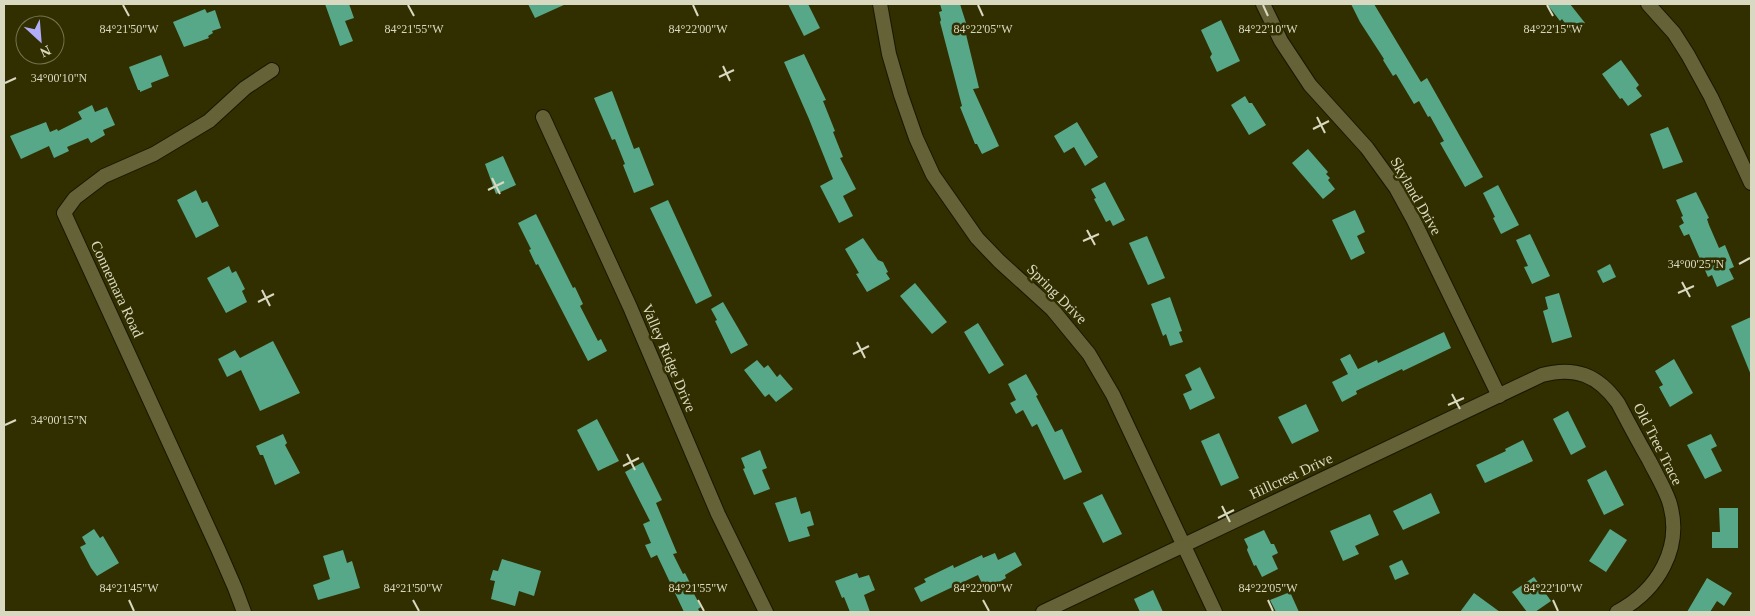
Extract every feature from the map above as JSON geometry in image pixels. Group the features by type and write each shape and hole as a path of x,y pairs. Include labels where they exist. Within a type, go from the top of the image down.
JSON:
{"street":[{"name":"Spring Drive","path":"880,4 900,95 916,138 933,175 977,238 999,261 1052,309 1090,354 1113,395 1215,612"},
{"name":"Skyland Drive","path":"1263,4 1281,41 1310,86 1367,148 1396,188 1499,396"},
{"path":"1648,4 1674,33 1688,55 1751,183"},
{"name":"Connemara Road","path":"244,612 218,549 64,213 75,198 104,176 154,154 209,121 245,88 272,70"},
{"name":"Valley Ridge Drive","path":"543,117 630,308 718,514 766,612"},
{"name":"Old Tree Trace","path":"1499,396 1542,376 1556,372 1579,372 1600,382 1610,391 1618,403 1663,487 1672,516 1672,534 1670,551 1662,571 1652,585 1632,604 1617,612"},
{"name":"Hillcrest Drive","path":"1043,612 1499,396"}],"building":[{"path":"325,4 349,4 354,18 345,21 353,41 340,46"},
{"path":"528,4 566,4 535,18"},
{"path":"788,4 808,4 820,28 804,36"},
{"path":"940,4 960,4 967,26 964,26 979,88 973,89 999,146 982,154 977,144 975,144 960,107 962,106 940,22 939,12 942,11"},
{"path":"1351,4 1374,4 1421,82 1427,78 1483,177 1465,187 1440,143 1444,141 1430,116 1428,117 1419,101 1414,104 1396,74 1393,76"},
{"path":"1547,4 1570,4 1585,23 1572,33 1562,19 1560,21"},
{"path":"205,9 207,13 215,10 221,28 212,31 213,33 208,36 209,38 184,47 173,22"},
{"path":"1221,20 1240,61 1217,72 1210,57 1212,54 1201,30"},
{"path":"804,54 826,100 823,101 843,157 840,158 856,189 843,196 853,216 839,223 820,186 833,179 784,62"},
{"path":"161,55 169,76 151,83 152,87 140,92 129,67"},
{"path":"1621,60 1639,85 1636,88 1642,96 1628,106 1622,98 1620,99 1602,74"},
{"path":"612,91 634,149 639,147 654,185 634,193 615,139 612,140 594,98"},
{"path":"1245,96 1249,103 1252,103 1266,125 1249,135 1231,105"},
{"path":"92,105 95,112 107,107 115,125 103,130 105,135 91,143 88,138 67,147 69,151 54,158 49,146 21,159 10,136 46,122 50,132 57,129 58,131 82,119 78,112"},
{"path":"1077,122 1098,157 1085,166 1074,147 1064,153 1054,136"},
{"path":"1668,127 1683,162 1663,169 1650,134"},
{"path":"1308,149 1328,172 1326,174 1330,178 1328,180 1335,189 1323,199 1292,163"},
{"path":"503,156 516,185 496,194 485,164"},
{"path":"1105,182 1125,220 1113,226 1110,220 1106,222 1091,189"},
{"path":"1498,185 1519,225 1501,234 1483,193"},
{"path":"196,190 202,203 207,201 219,226 196,238 177,200"},
{"path":"1696,192 1709,218 1707,219 1709,225 1719,248 1725,245 1734,267 1729,269 1734,279 1717,287 1712,275 1708,277 1689,234 1684,236 1679,226 1684,223 1676,200"},
{"path":"668,200 712,296 696,304 650,208"},
{"path":"1355,210 1365,232 1357,236 1365,253 1351,260 1332,220"},
{"path":"536,214 573,288 575,287 583,304 580,306 598,341 601,339 607,351 588,361 538,264 536,265 529,250 531,249 518,223"},
{"path":"1530,234 1550,276 1532,284 1524,267 1528,266 1516,240"},
{"path":"1147,236 1165,278 1148,285 1129,243"},
{"path":"863,238 878,260 883,262 890,279 867,292 856,274 859,273 845,249"},
{"path":"1610,264 1616,277 1603,283 1597,271"},
{"path":"229,266 232,273 236,271 245,289 242,291 247,302 226,313 207,278"},
{"path":"915,283 947,322 932,334 900,296"},
{"path":"1559,293 1572,337 1552,343 1543,311 1548,309 1545,297"},
{"path":"1170,297 1182,331 1179,332 1183,342 1170,346 1166,334 1163,336 1151,304"},
{"path":"723,302 748,345 731,354 711,309"},
{"path":"1751,317 1751,375 1731,326"},
{"path":"978,323 1004,365 989,374 964,332"},
{"path":"1444,332 1451,348 1356,391 1357,394 1342,402 1332,382 1348,374 1340,359 1350,354 1358,369 1377,360 1378,363"},
{"path":"273,341 300,393 260,411 241,370 227,377 218,359 235,350 240,358"},
{"path":"1674,359 1693,393 1670,407 1659,387 1663,385 1655,371"},
{"path":"757,360 764,368 768,365 777,377 780,374 793,389 776,402 769,394 765,397 744,370"},
{"path":"1200,367 1215,398 1190,410 1183,394 1192,390 1185,375"},
{"path":"1026,374 1055,432 1062,429 1082,472 1064,480 1037,424 1032,427 1023,410 1016,414 1010,403 1016,400 1008,384"},
{"path":"1306,404 1319,431 1292,444 1278,417"},
{"path":"1568,411 1586,447 1571,455 1553,419"},
{"path":"597,419 619,461 598,471 577,430"},
{"path":"1219,433 1239,478 1221,486 1201,441"},
{"path":"283,434 287,443 285,445 300,473 275,485 263,455 260,455 256,446"},
{"path":"1711,434 1717,446 1711,449 1722,471 1705,479 1687,445"},
{"path":"1523,440 1533,461 1485,483 1476,465 1506,451 1505,449"},
{"path":"760,450 767,468 762,470 770,489 754,495 743,469 745,468 741,458"},
{"path":"643,462 662,500 656,503 677,553 673,554 694,591 701,607 698,609 700,612 684,612 657,555 651,558 645,545 651,543 643,524 650,521 625,472"},
{"path":"1606,470 1624,505 1604,515 1587,480"},
{"path":"1431,493 1440,513 1403,530 1393,511"},
{"path":"1102,494 1122,534 1103,543 1083,503"},
{"path":"796,497 801,514 810,511 814,525 807,527 810,536 789,542 775,503"},
{"path":"1719,508 1738,508 1738,548 1712,548 1712,532 1720,532"},
{"path":"1370,514 1379,535 1355,546 1359,554 1343,561 1330,531"},
{"path":"94,529 100,538 103,536 119,563 97,576 80,547 86,544 82,537"},
{"path":"1610,529 1627,540 1606,572 1589,561"},
{"path":"1264,530 1278,553 1272,556 1278,569 1262,577 1256,565 1254,566 1244,539"},
{"path":"343,550 347,563 352,561 360,588 318,600 313,585 330,579 323,556"},
{"path":"1015,552 1022,565 1005,575 1006,578 985,590 978,575 921,602 914,588 926,582 924,579 953,565 954,568 982,555 983,558 995,553 998,560"},
{"path":"502,559 541,571 534,596 519,591 515,606 491,599 495,581 490,580 493,570 498,571"},
{"path":"1402,560 1409,574 1395,580 1389,566"},
{"path":"857,573 859,578 869,575 875,590 864,595 870,612 850,612 835,581"},
{"path":"1534,577 1551,601 1535,612 1527,612 1512,592"},
{"path":"1707,578 1732,593 1724,606 1717,601 1710,612 1687,612"},
{"path":"1153,590 1163,612 1140,612 1134,599"},
{"path":"1290,592 1299,612 1276,612 1270,600"},
{"path":"1474,593 1500,612 1460,612"}]}
